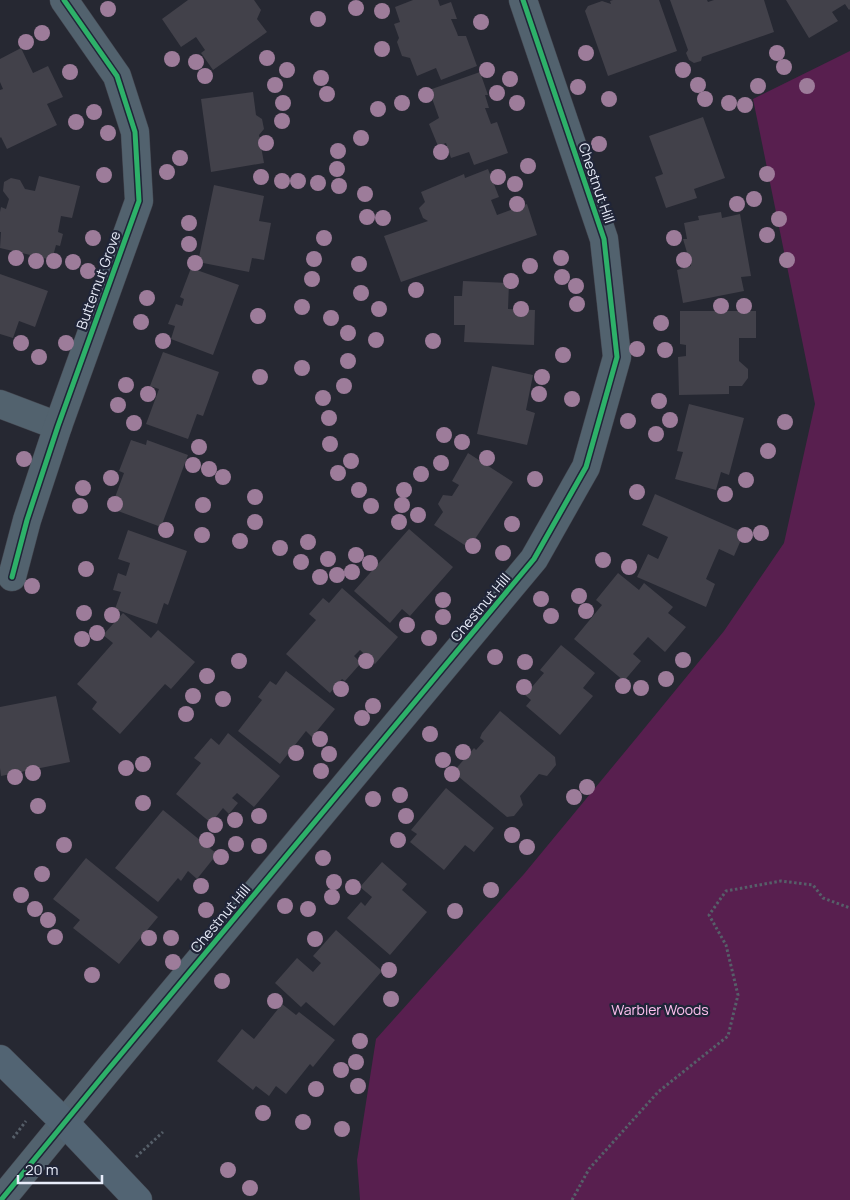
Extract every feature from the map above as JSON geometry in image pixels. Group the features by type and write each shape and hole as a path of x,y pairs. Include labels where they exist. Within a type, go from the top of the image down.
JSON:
{"main road":[{"path":"0,1059 64,1122 138,1200"}],"street":[{"name":"Butternut Grove","path":"12,578 27,520 58,426 139,201 135,132 117,76 64,0"},
{"name":"Chestnut Hill","path":"1,1200 64,1122 534,560 586,468 617,357 604,239 523,0"},
{"path":"0,404 58,426"}],"path":[{"path":"572,1200 589,1169 658,1092 728,1036 738,995 726,945 709,915 726,892 781,881 813,885 823,898 850,908"},
{"path":"12,1139 42,1100"},
{"path":"115,1176 163,1132"}],"green space":[{"name":"Warbler Woods","path":"850,51 850,1200 360,1200 357,1160 376,1039 524,874 638,736 724,631 784,543 815,404 753,99"}],"building":[{"path":"188,0 254,0 261,10 257,19 267,32 213,70 201,53 205,50 196,37 181,47 162,19"},
{"path":"413,0 438,0 440,6 451,2 457,19 451,19 458,36 466,36 477,66 441,80 436,68 417,76 410,58 402,56 394,24 400,22 395,7"},
{"path":"659,0 677,51 608,76 585,11 588,6 602,1 611,4 610,1"},
{"path":"670,0 707,0 708,2 714,0 764,0 774,32 702,57 701,61 694,63 689,60 686,53 688,50"},
{"path":"786,0 850,0 850,9 845,4 832,12 838,21 809,38"},
{"path":"21,48 33,73 48,66 63,97 47,104 57,125 7,149 0,138 0,90 3,89 0,82 0,59"},
{"path":"480,72 488,95 485,95 489,108 485,108 491,124 497,122 508,153 474,165 469,152 451,158 446,143 438,146 429,124 439,118 429,90"},
{"path":"253,92 256,115 262,119 264,129 259,135 264,163 211,172 201,99"},
{"path":"703,117 725,178 694,189 697,198 666,208 655,177 663,174 649,136"},
{"path":"488,169 499,197 491,200 497,215 527,204 537,235 401,282 384,236 428,221 423,218 419,208 425,202 421,192 464,174 465,178"},
{"path":"39,176 80,186 72,218 61,216 58,232 63,234 60,246 56,245 52,260 0,248 0,212 1,207 6,209 9,199 3,191 4,182 11,178 20,180 25,189 35,191"},
{"path":"214,185 264,196 259,221 271,223 264,260 252,258 249,272 198,262"},
{"path":"721,212 722,218 740,214 751,276 741,277 744,291 683,303 677,270 691,266 683,239 687,239 684,223 699,220 698,216"},
{"path":"191,268 239,285 213,355 171,339 175,326 168,324 176,304 182,306 184,299 180,297"},
{"path":"0,274 48,291 35,327 19,321 13,338 0,334"},
{"path":"463,281 509,283 508,309 535,310 534,345 464,342 465,325 454,325 454,296 462,296"},
{"path":"680,311 756,311 756,338 739,338 739,361 748,369 748,378 742,386 729,386 729,394 679,395 678,357 686,356 686,345 680,344"},
{"path":"163,352 219,372 203,416 197,414 188,439 146,424 159,389 150,386"},
{"path":"492,366 533,375 526,410 535,413 527,445 477,434"},
{"path":"689,404 744,418 729,475 721,472 716,490 675,479 683,452 677,451"},
{"path":"131,440 146,445 147,440 188,455 161,527 118,511 122,502 114,500 124,473 119,471"},
{"path":"468,453 513,482 469,548 434,525 443,512 438,504 443,495 452,496 459,485 452,481"},
{"path":"655,494 744,533 734,556 719,549 706,579 715,584 706,607 637,577 648,554 658,559 668,537 642,525"},
{"path":"409,529 453,567 410,616 402,609 390,623 354,591"},
{"path":"128,530 187,551 168,605 164,603 157,624 115,609 121,592 113,590 118,573 126,576 130,563 118,559"},
{"path":"618,573 639,590 644,583 673,607 668,613 686,627 665,652 648,637 633,654 641,661 624,681 574,639 602,605 596,600"},
{"path":"342,588 398,637 375,664 360,650 354,656 361,663 345,681 342,679 330,693 286,654 316,620 309,614 323,598 329,603"},
{"path":"123,613 151,638 158,630 195,662 171,689 165,684 120,734 92,709 97,702 77,684 113,643 103,635"},
{"path":"561,645 595,673 583,688 593,696 560,735 526,706 531,700 525,695 544,673 540,670"},
{"path":"286,671 335,709 312,737 306,731 280,764 238,731 262,700 258,697 270,681 276,685"},
{"path":"56,696 70,762 1,776 0,707"},
{"path":"500,711 555,757 556,765 547,776 539,774 520,796 523,805 514,816 507,817 453,772 474,748 476,750 484,741 480,738 482,733"},
{"path":"228,733 280,776 254,807 237,793 232,798 238,803 229,814 223,808 211,823 176,794 201,763 194,758 211,738 219,745"},
{"path":"446,788 494,828 474,852 465,845 444,870 410,842 417,834 411,830"},
{"path":"163,810 217,854 197,879 188,871 181,881 178,878 158,902 115,868"},
{"path":"86,858 158,917 119,964 73,928 80,920 53,899"},
{"path":"382,862 407,884 402,890 427,912 390,955 347,918 361,902 365,906 372,897 360,887"},
{"path":"336,930 382,971 334,1026 306,1002 301,1007 275,983 297,958 313,972 321,963 313,956"},
{"path":"282,1004 296,1015 299,1012 335,1040 313,1067 310,1064 286,1094 276,1086 269,1096 256,1086 253,1090 217,1061 242,1029 254,1039"}],"cycle path":[{"path":"12,577 27,520 58,426 139,201 135,132 117,76 64,0"},
{"path":"1,1200 534,559 586,467 617,357 604,239 523,0"}]}
